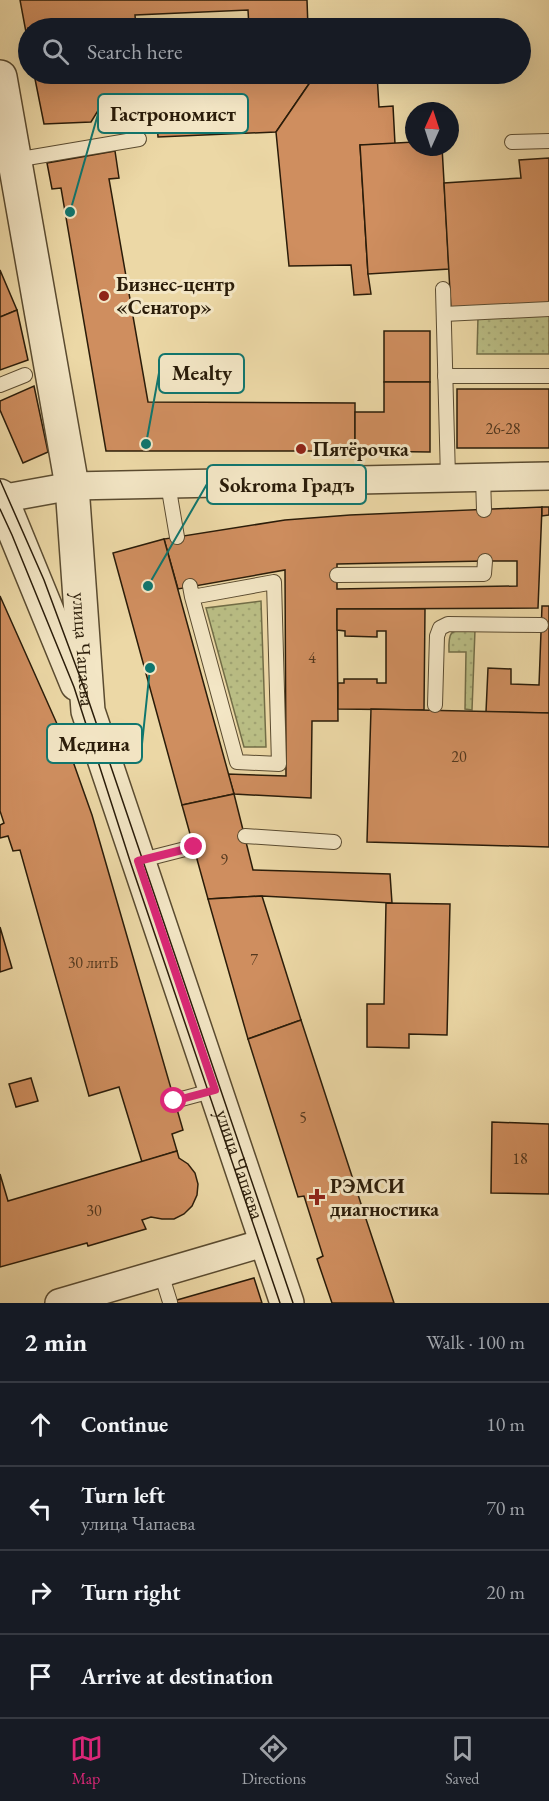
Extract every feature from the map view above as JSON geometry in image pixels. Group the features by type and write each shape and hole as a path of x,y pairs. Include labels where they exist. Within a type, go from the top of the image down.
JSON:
{"street":[{"name":"улица Чапаева","path":"0,78 13,182 72,486 88,711 287,1303"},
{"path":"88,711 0,498 72,486 549,476"},
{"path":"59,1303 267,1242"}],"lane":[{"path":"13,182 139,139"},
{"path":"512,142 549,141"},
{"path":"443,288 448,478"},
{"path":"444,314 549,309"},
{"path":"0,385 25,375"},
{"path":"446,376 549,376"},
{"path":"483,477 484,510"},
{"path":"168,484 177,537"},
{"path":"337,575 484,574 485,561"},
{"path":"280,581 279,764 237,762 191,592 280,581"},
{"path":"435,705 430,662 440,628 448,624 541,625"},
{"path":"245,836 334,842"},
{"path":"138,861 194,847"},
{"path":"174,1101 215,1090"},
{"path":"161,1274 170,1302"}],"green space":[{"path":"549,314 549,354 477,354 478,317"},
{"path":"261,601 266,747 244,747 206,608"},
{"path":"475,630 472,710 465,709 466,652 449,652 449,638 456,631"}],"building":[{"path":"20,0 307,0 308,18 248,18 248,10 135,15 135,18 23,18"},
{"path":"36,84 309,84 276,132 158,137 156,106 99,109 91,122 44,124"},
{"path":"309,84 378,84 379,107 393,106 395,144 360,145 371,294 354,295 351,265 289,266 276,132"},
{"path":"405,142 405,156 443,156 449,269 368,274 360,145"},
{"name":"Бизнес-центр «Сенатор»","path":"115,151 119,178 109,179 148,402 355,403 355,451 106,451 61,188 52,189 47,163"},
{"path":"549,158 549,304 451,310 444,183 521,178 519,160"},
{"path":"0,270 17,310 0,317"},
{"path":"17,310 28,360 0,370 0,317"},
{"path":"384,331 430,331 430,382 384,382"},
{"path":"384,382 430,382 430,452 355,451 355,412 384,412"},
{"path":"34,386 48,452 23,463 0,410 0,401"},
{"path":"457,389 549,389 549,448 457,448"},
{"path":"542,507 538,608 337,609 338,721 312,721 311,798 234,794 228,774 286,776 285,570 178,589 164,539 285,520","holes":["517,561 517,586 337,589 337,564"]},
{"path":"542,507 549,507 549,515 542,516"},
{"path":"164,539 234,794 182,805 113,553"},
{"path":"0,596 70,753 92,815 183,1130 172,1134 177,1151 142,1162 119,1087 89,1096 20,850 13,851 8,836 0,838 0,825 4,823 0,811"},
{"path":"542,606 549,606 549,713 486,712 488,668 511,669 511,684 539,685"},
{"path":"337,609 425,609 424,710 338,709 338,683 344,683 344,679 377,679 377,683 386,683 386,631 377,631 377,637 345,636 345,631 337,630"},
{"path":"371,709 549,713 549,847 367,842"},
{"path":"234,794 253,870 390,874 392,903 262,896 208,899 182,805"},
{"path":"262,896 301,1020 248,1039 208,899"},
{"path":"386,903 450,904 447,1035 409,1034 409,1048 367,1047 367,1004 384,1004"},
{"path":"0,927 12,968 0,972"},
{"path":"301,1020 394,1303 332,1303 317,1259 323,1256 304,1196 298,1197 248,1039"},
{"path":"31,1078 38,1101 16,1107 9,1084"},
{"path":"492,1122 549,1124 549,1194 491,1193"},
{"path":"177,1151 179,1158 195,1173 198,1184 197,1195 192,1206 184,1214 174,1219 151,1217 142,1220 146,1229 88,1246 87,1243 0,1267 0,1174 8,1201"},
{"path":"254,1278 262,1303 167,1303 170,1302"}],"tram line":[{"path":"0,480 44,580 87,696 293,1303"},
{"path":"0,509 74,687 131,864 280,1303"}],"place":[{"name":"Гастрономист","path":"70,212"},
{"name":"Бизнес-центр «Сенатор»","path":"104,296"},
{"name":"Mealty","path":"146,444"},
{"name":"Пятёрочка","path":"301,449"},
{"name":"Sokroma Градъ","path":"148,586"},
{"name":"Медина","path":"150,668"},
{"name":"РЭМСИ диагностика","path":"317,1197"}],"route":[{"path":"174,1101 215,1090 138,861 194,847"}]}
